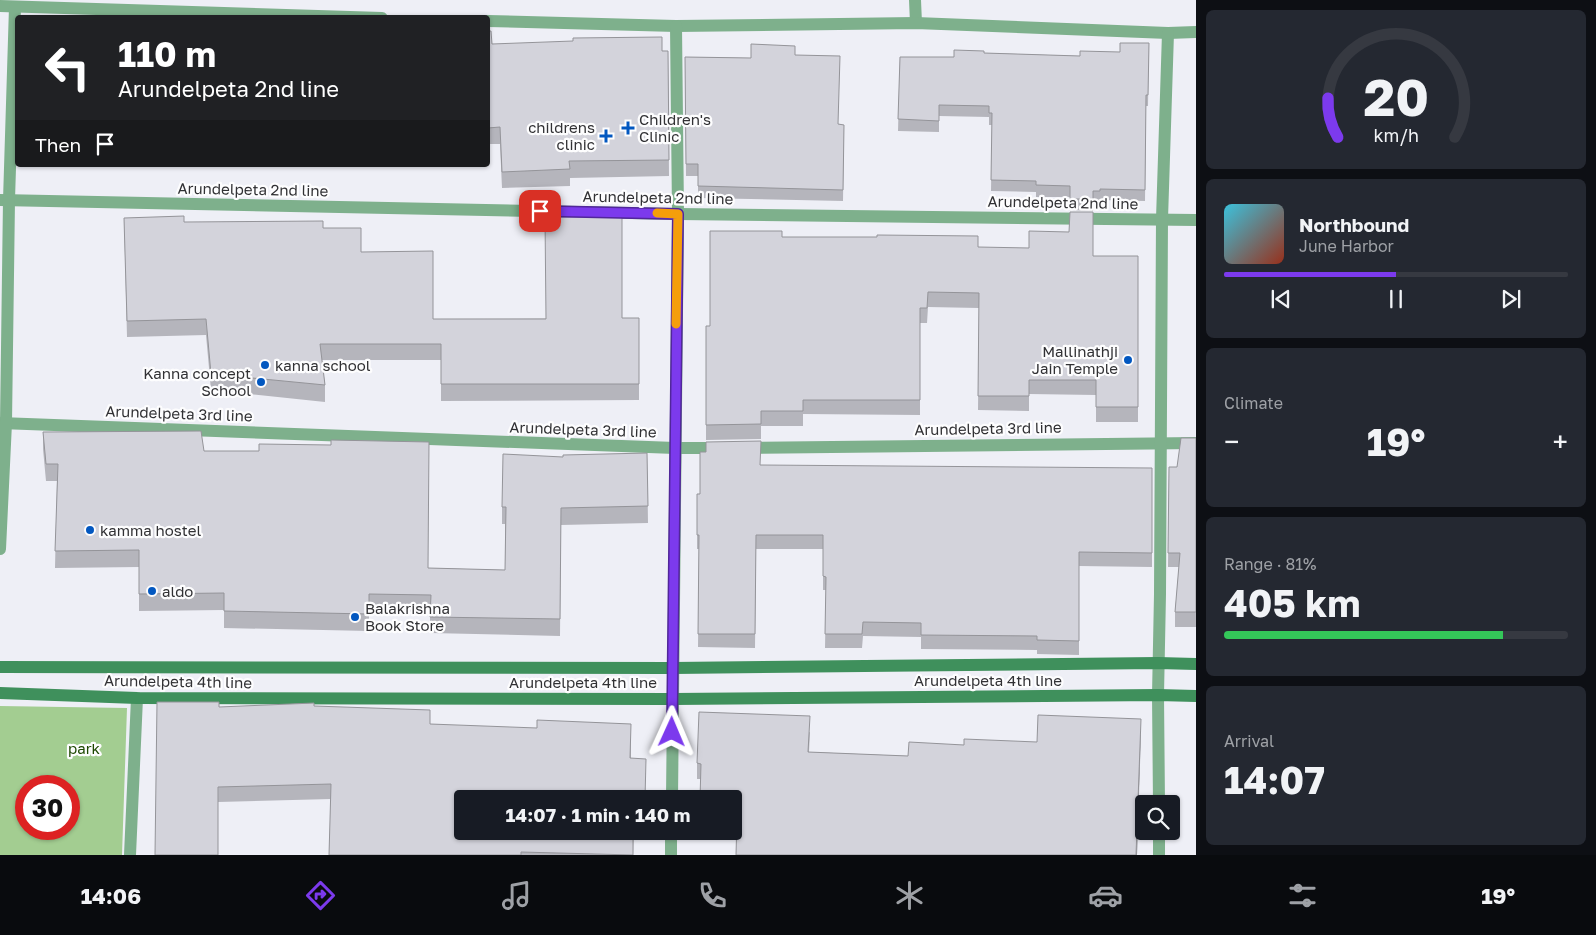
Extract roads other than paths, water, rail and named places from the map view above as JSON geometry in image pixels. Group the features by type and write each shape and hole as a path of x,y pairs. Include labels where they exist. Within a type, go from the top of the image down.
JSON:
{"street":[{"path":"915,0 916,23"},
{"path":"0,6 282,15"},
{"path":"0,549 5,200 15,7"},
{"path":"490,21 676,26 916,23 1168,33 1196,32"},
{"path":"672,790 674,448 678,214 676,26"},
{"path":"1159,795 1158,663 1162,442 1162,219 1168,33"},
{"name":"Arundelpeta 2nd line","path":"5,200 678,214 1196,220"},
{"name":"Arundelpeta 3rd line","path":"3,423 674,448 1196,443"},
{"name":"Arundelpeta 4th line","path":"0,667 673,668 1196,664"},
{"name":"Arundelpeta 4th line","path":"0,693 137,698 673,699 1158,694 1196,696"},
{"path":"130,855 137,698"},
{"path":"671,840 671,855"},
{"path":"1159,840 1159,855"}],"place":[{"name":"Children's Clinic","path":"628,128"},
{"name":"childrens clinic","path":"606,136"},
{"name":"Mallinathji Jain Temple","path":"1128,360"},
{"name":"kanna school","path":"265,365"},
{"name":"Kanna concept School","path":"261,382"},
{"name":"kamma hostel","path":"90,530"},
{"name":"aldo","path":"152,591"},
{"name":"Balakrishna Book Store","path":"355,617"}],"park label":[{"name":"park","path":"84,748"}]}
